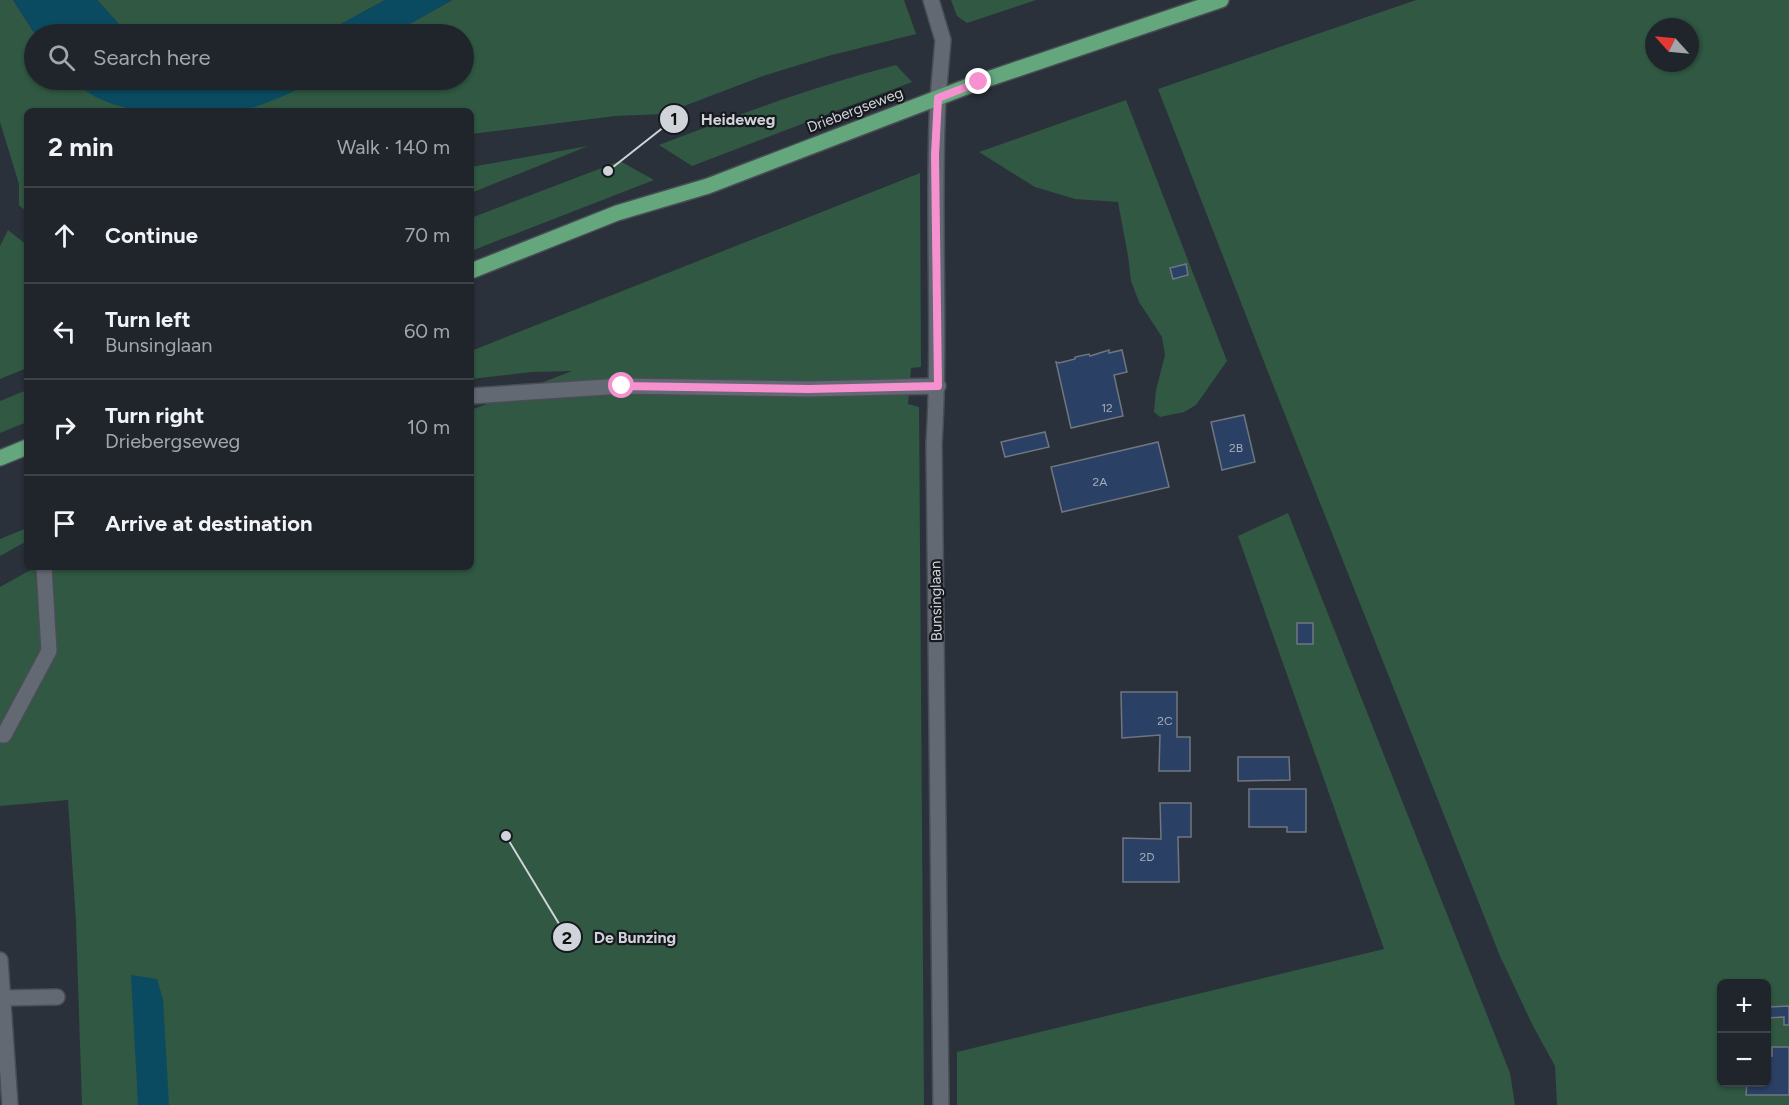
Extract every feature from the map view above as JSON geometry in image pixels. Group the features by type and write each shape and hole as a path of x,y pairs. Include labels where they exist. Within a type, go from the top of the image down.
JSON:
{"main road":[{"name":"Driebergseweg","path":"474,270 617,213 708,186 938,98 1221,0"},
{"path":"0,458 24,448"}],"street":[{"name":"Bunsinglaan","path":"931,0 943,40 935,155 938,386 934,456 941,1105"},
{"path":"474,396 622,386 809,389 938,386"},
{"path":"1,738 49,651 44,570"},
{"path":"0,960 10,1105"},
{"path":"3,998 57,997"}],"green space":[{"path":"0,0 13,0 29,24 24,24 24,90 87,90 128,108 24,108 24,209 19,205 19,184 0,122"},
{"path":"97,0 385,0 341,24 119,24"},
{"path":"452,0 904,0 916,34 828,56 763,76 663,114 615,116 474,134 474,108 246,108 291,90 474,90 474,24 410,24"},
{"path":"951,0 1036,0 967,23 957,16"},
{"path":"1416,0 1789,0 1789,1105 1557,1105 1555,1066 1500,956 1158,89"},
{"path":"896,65 912,82 692,166 659,145 806,92"},
{"path":"1126,100 1227,361 1196,405 1184,412 1160,417 1154,412 1156,390 1165,355 1162,337 1139,302 1131,281 1118,202 1075,199 1035,187 979,152"},
{"path":"588,146 474,192 474,166"},
{"path":"620,161 654,180 474,250 474,217"},
{"path":"920,173 921,367 911,368 908,404 919,407 924,1105 82,1105 76,922 68,800 0,806 0,587 31,570 474,570 474,409 572,371 531,372 474,379 474,350"},
{"path":"8,230 24,243 24,369 0,379 0,246"},
{"path":"24,391 24,423 0,433 0,401"},
{"path":"1288,513 1510,1073 1515,1105 957,1105 957,1052 1384,949 1238,536"},
{"path":"24,529 24,543 0,556 0,539"}],"water":[{"path":"13,0 97,0 119,24 29,24"},
{"path":"385,0 452,0 410,24 341,24"},
{"path":"295,90 251,108 128,108 101,100 87,91"},
{"path":"131,975 157,979 163,999 169,1105 138,1105"}],"building":[{"path":"1186,264 1188,275 1173,279 1170,268"},
{"path":"1109,350 1109,353 1122,350 1127,372 1114,375 1123,416 1071,428 1056,362"},
{"path":"1244,415 1255,462 1222,470 1211,422"},
{"path":"1045,432 1049,447 1005,457 1001,442"},
{"path":"1158,442 1169,487 1062,512 1051,467"},
{"path":"1297,623 1313,623 1313,644 1297,644"},
{"path":"1121,692 1177,692 1177,737 1190,737 1190,771 1159,771 1160,735 1122,738"},
{"path":"1238,757 1289,757 1290,780 1238,781"},
{"path":"1249,789 1306,789 1306,832 1287,832 1287,827 1249,827"},
{"path":"1160,803 1191,803 1191,837 1178,837 1179,882 1123,882 1123,838 1161,839"},
{"path":"1789,1006 1789,1025 1784,1025 1784,1017 1771,1018 1771,1007"},
{"path":"1772,1047 1789,1047 1789,1095 1746,1095 1747,1087 1771,1087"}],"place":[{"name":"Heideweg","path":"608,171"},
{"name":"De Bunzing","path":"506,836"}],"route":[{"path":"622,386 809,389 938,386 935,155 938,98 979,82"}]}
